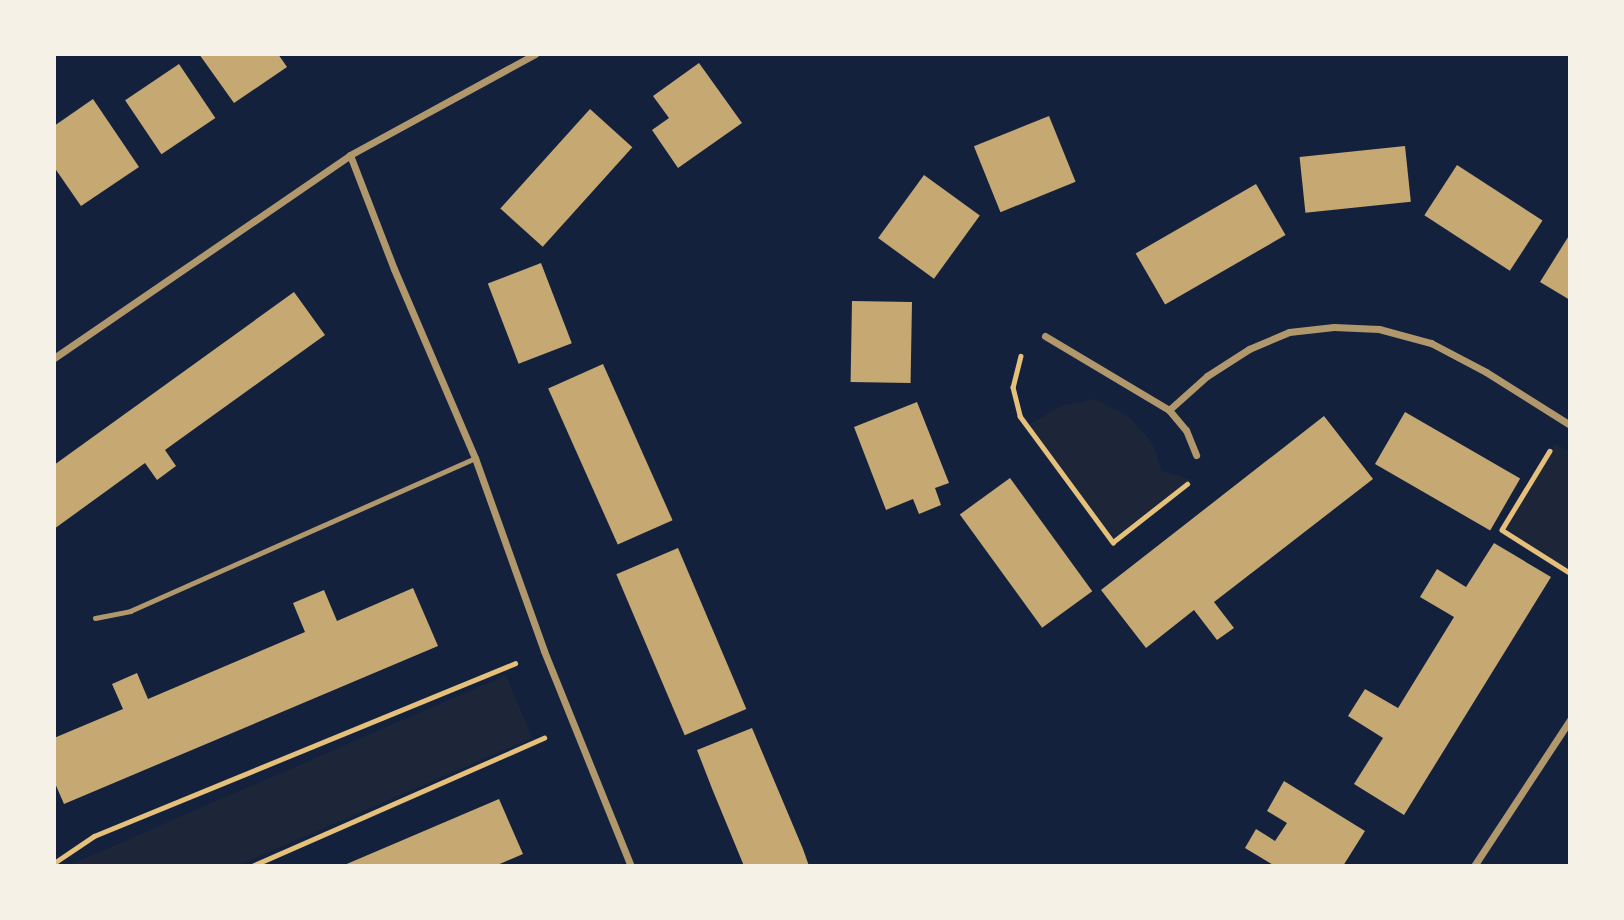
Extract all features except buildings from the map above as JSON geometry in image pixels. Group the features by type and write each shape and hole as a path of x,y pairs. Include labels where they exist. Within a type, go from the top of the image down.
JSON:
{"street":[{"path":"54,358 350,155 535,54"},
{"path":"350,155 475,458 544,651 631,866"},
{"path":"1169,410 1207,376 1249,349 1289,332 1334,327 1379,330 1432,342 1486,372 1568,424"},
{"path":"1045,337 1169,410 1186,430 1196,454"},
{"path":"1474,866 1570,720"}],"lane":[{"path":"95,618 130,611 475,458"}],"path":[{"path":"1045,337 1020,357 1013,387 1020,416 1113,542 1192,480 1196,454"},
{"path":"1568,424 1502,530 1570,573"},
{"path":"54,863 94,836 544,651"},
{"path":"253,866 574,725"}],"shaded area":[{"path":"1095,399 1128,416 1152,443 1162,471 1192,480 1113,542 1027,426 1061,406"},
{"path":"1555,443 1570,452 1570,573 1502,530"},
{"path":"506,675 532,738 237,866 67,866"}]}
